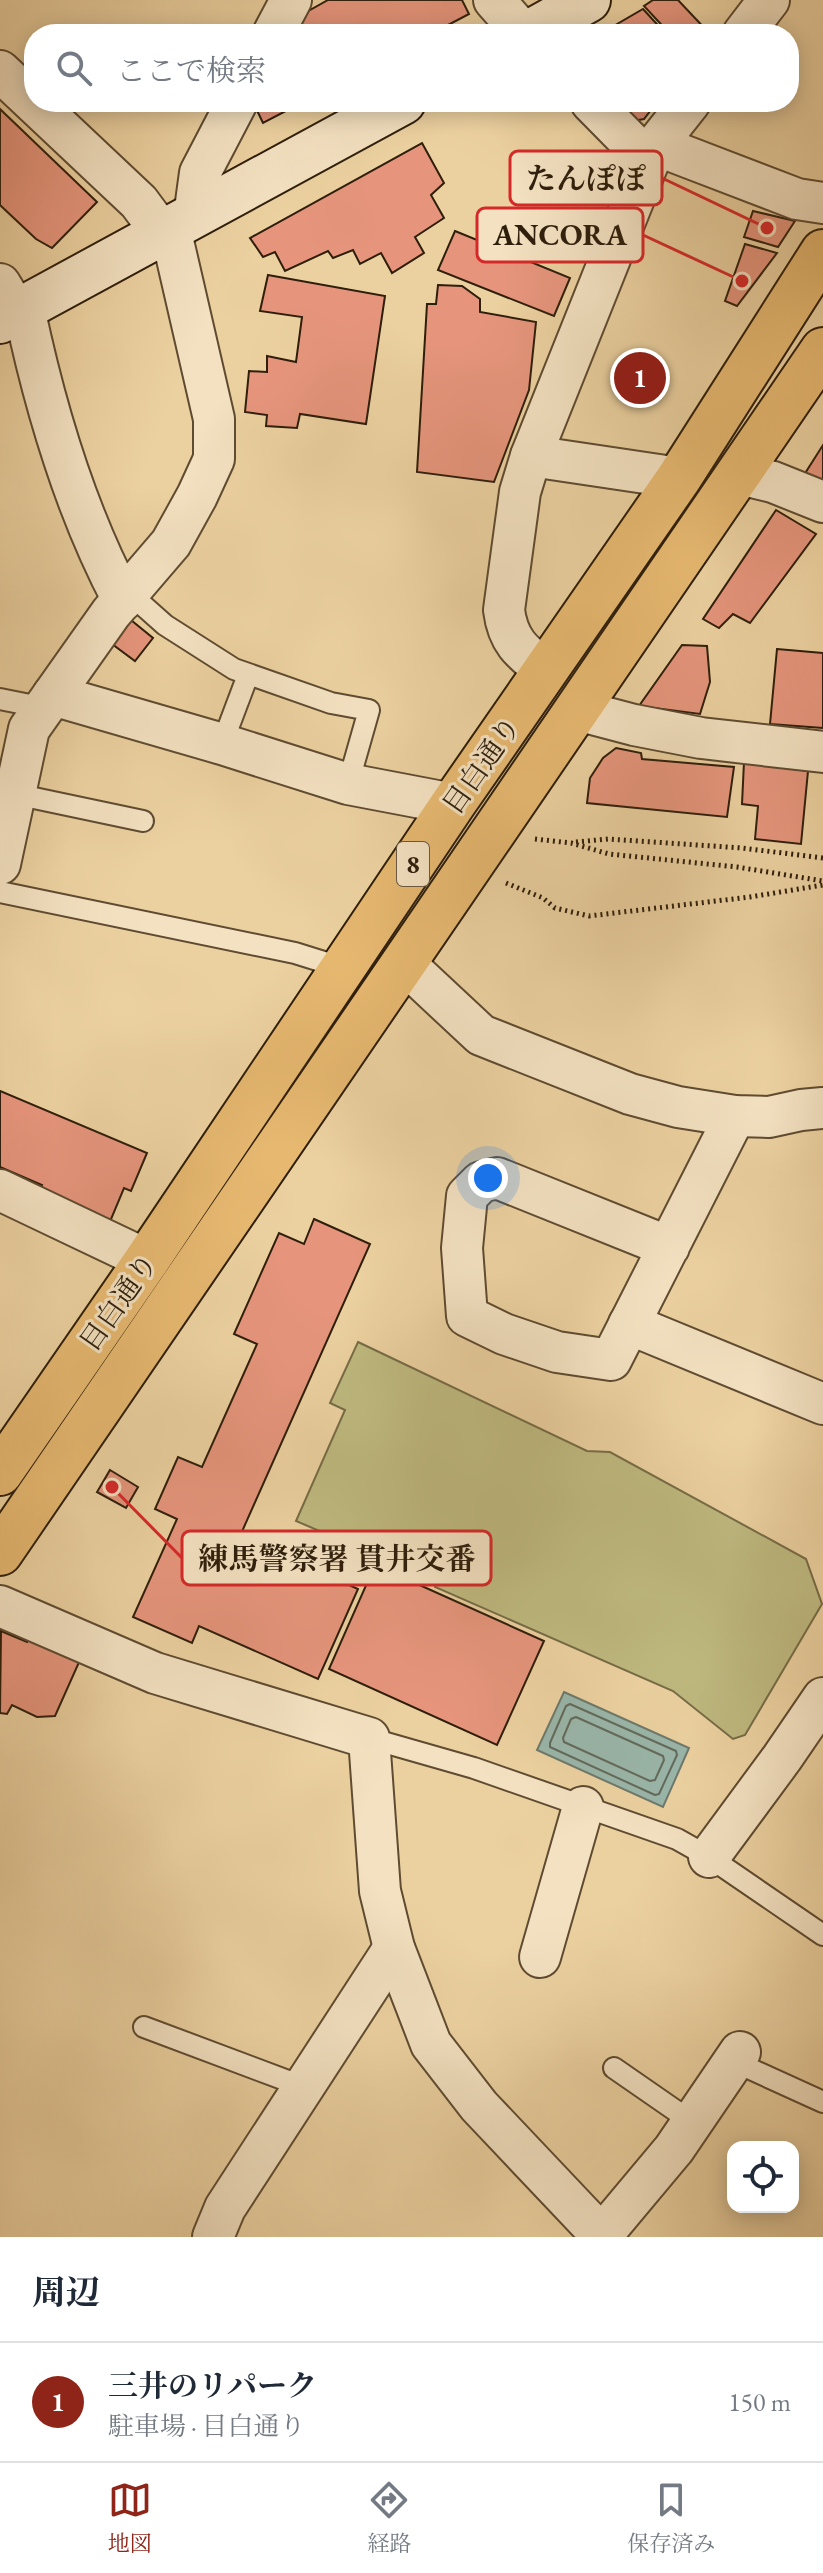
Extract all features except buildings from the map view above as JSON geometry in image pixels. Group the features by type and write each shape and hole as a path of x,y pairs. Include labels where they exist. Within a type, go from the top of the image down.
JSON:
{"main road":[{"name":"目白通り","path":"0,1473 453,804 679,478 823,252"},
{"name":"目白通り","path":"0,1553 823,350"}],"street":[{"path":"278,24 291,0"},
{"path":"494,0 517,24"},
{"path":"544,24 588,0"},
{"path":"751,24 769,0"},
{"path":"0,71 24,94"},
{"path":"44,112 139,202 175,226"},
{"path":"0,864 29,729 126,597 171,543 214,459 214,419 175,226 232,112"},
{"path":"126,597 98,553 66,463 33,349 10,306 175,226 385,112"},
{"path":"603,112 652,153 797,199 823,203"},
{"path":"546,671 517,648 506,624 504,610 520,492 531,456 652,153 683,112"},
{"path":"531,456 679,478"},
{"path":"740,474 773,482 823,502"},
{"path":"49,702 222,744 348,784 453,804"},
{"path":"577,710 701,738 823,752"},
{"path":"404,963 481,1035 630,1094 678,1107 735,1116 769,1117 823,1108"},
{"path":"669,1247 497,1178 481,1182 467,1196 462,1248 467,1316 504,1334 557,1352 611,1360 669,1247 735,1116"},
{"path":"0,1190 147,1260"},
{"path":"629,1324 823,1404"},
{"path":"0,1606 155,1673 369,1738 380,1891 394,1948 431,2044 479,2106 602,2236 674,2149 736,2056"},
{"path":"709,1857 823,1698"},
{"path":"540,1957 583,1807"},
{"path":"213,2237 225,2208 394,1948"}],"lane":[{"path":"126,597 234,669 331,703 369,710 348,784"},
{"path":"222,744 248,675"},
{"path":"0,699 49,702"},
{"path":"15,794 143,821"},
{"path":"0,892 295,953 343,968"},
{"path":"369,1738 474,1768 677,1839 709,1857 823,1935"},
{"path":"144,2027 304,2087"},
{"path":"736,2056 823,2102"},
{"path":"614,2068 692,2122"}],"path":[{"path":"563,230 574,233"},
{"path":"530,839 571,843 609,854 737,867 823,883"},
{"path":"571,843 608,839 742,848 823,858"},
{"path":"501,881 543,898 555,908 589,916 750,897 823,883"}],"shaded area":[{"path":"358,1342 587,1451 610,1452 806,1559 822,1604 745,1735 733,1739 673,1691 435,1587 438,1573 368,1541 350,1544 296,1521 345,1410 330,1403"}],"water":[{"path":"564,1692 689,1748 663,1807 537,1750"}],"place":[{"name":"たんぽぽ","path":"767,228"},
{"name":"ANCORA","path":"742,281"},
{"name":"三井のリパーク","path":"640,378"},
{"name":"練馬警察署 貫井交番","path":"112,1487"}]}
